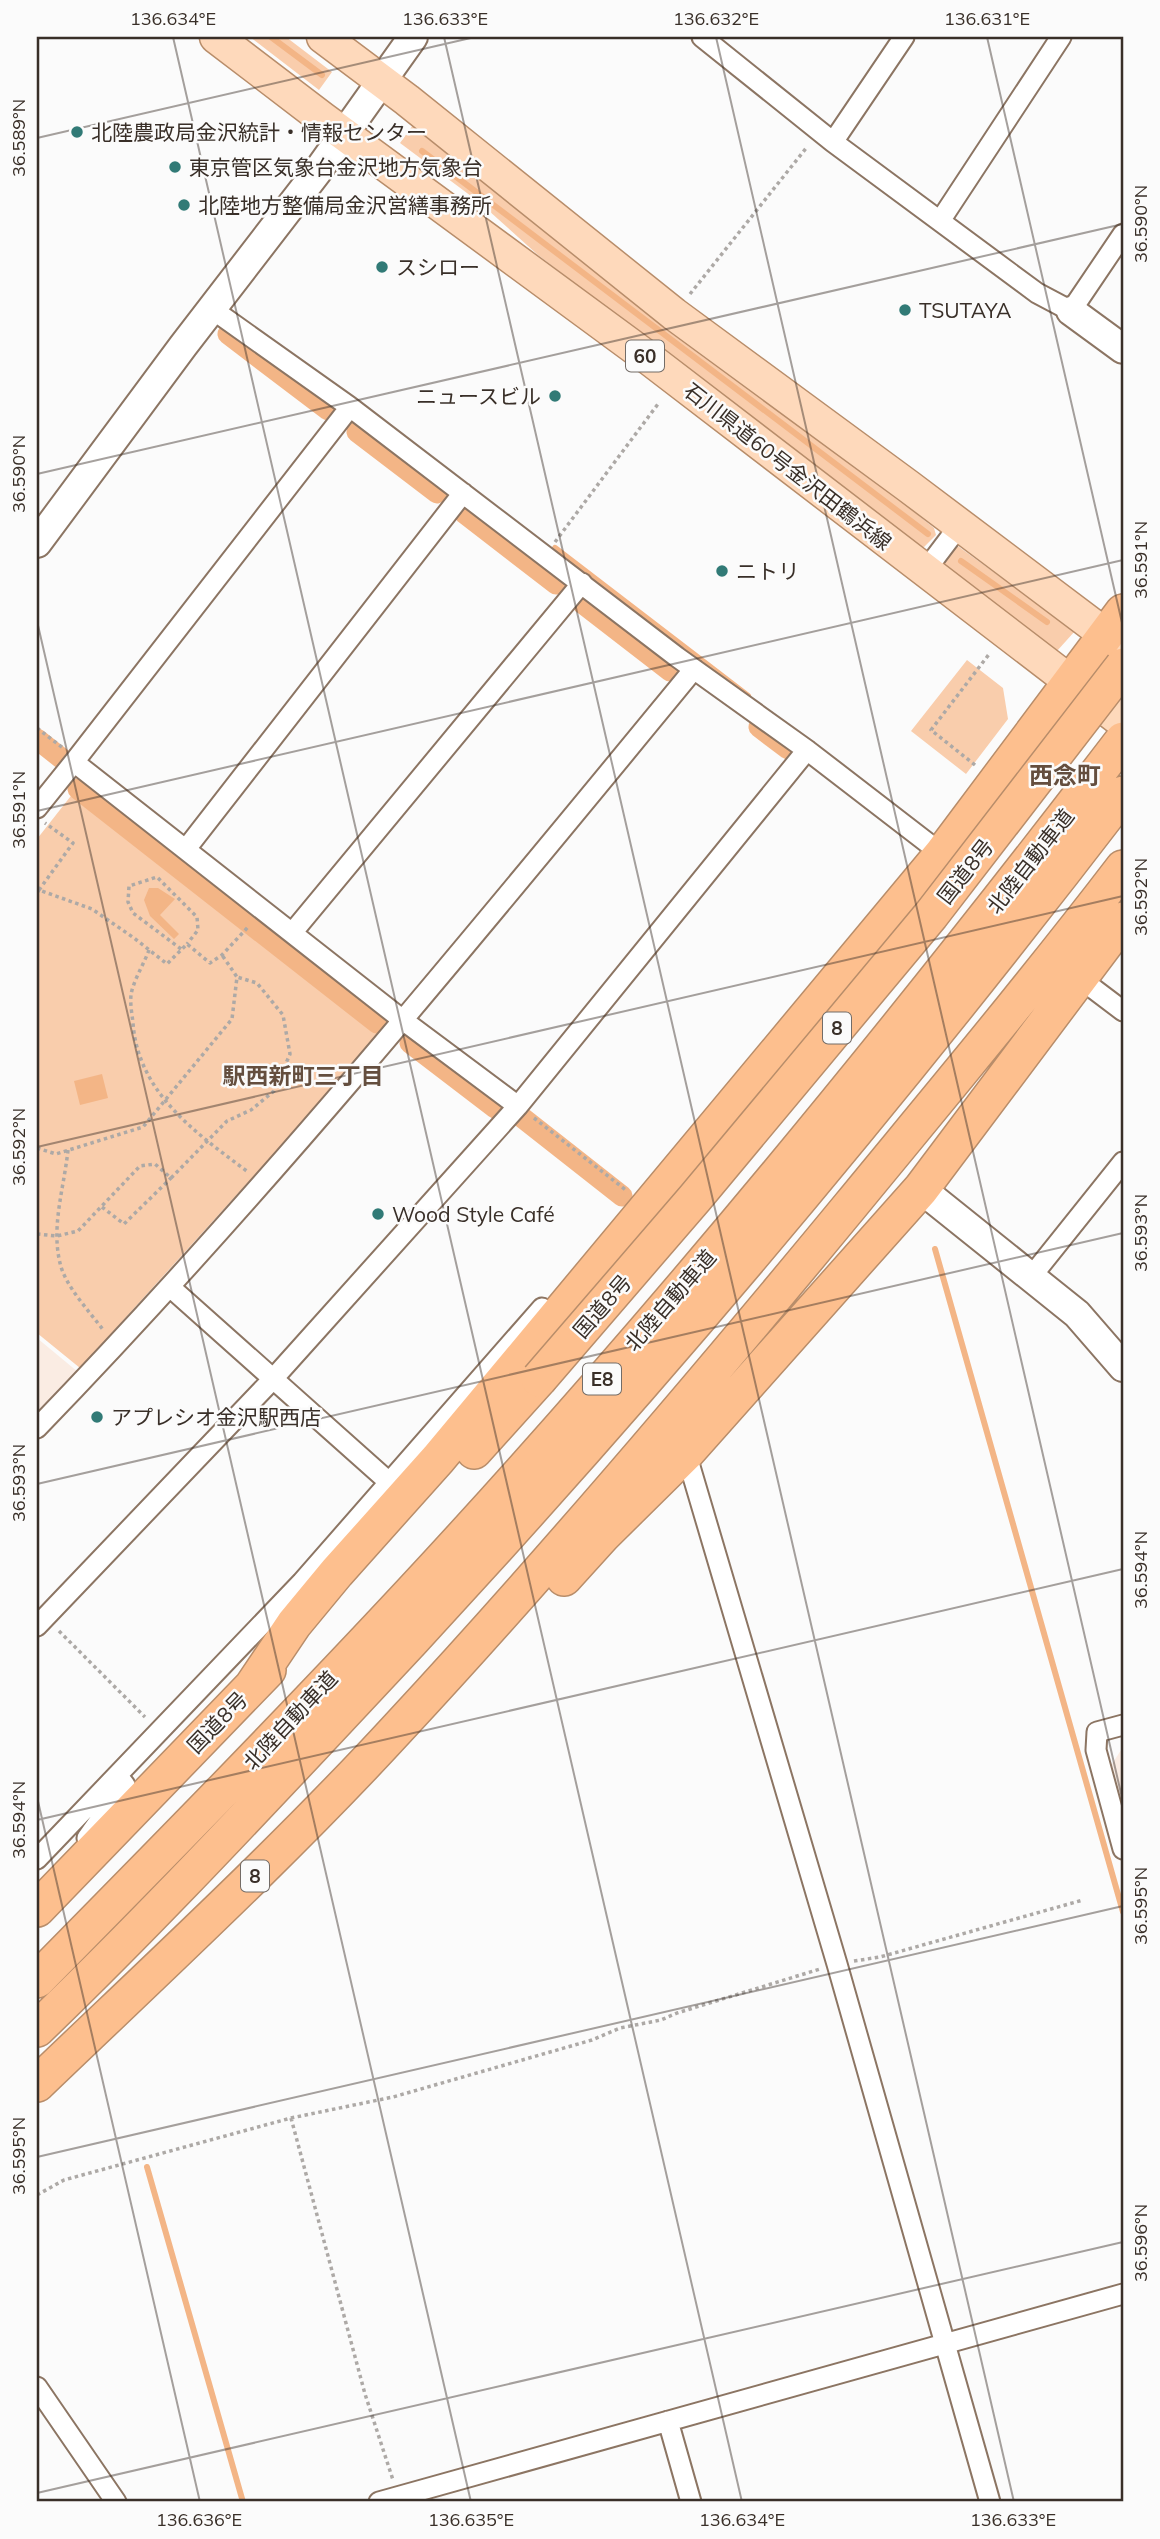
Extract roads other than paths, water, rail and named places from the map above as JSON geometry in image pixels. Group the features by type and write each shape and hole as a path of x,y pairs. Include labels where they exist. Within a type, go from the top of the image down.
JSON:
{"highway":[{"path":"1069,681 1117,632"},
{"name":"国道8号","path":"37,1909 431,1499 539,1379 695,1198 931,915 1123,666"},
{"name":"8","path":"253,1685 294,1625 337,1572 438,1459 636,1206 942,854 1069,681"},
{"name":"北陸自動車道","path":"37,1980 216,1799 413,1590 577,1408 891,1037 1123,740"},
{"name":"北陸自動車道","path":"37,2029 263,1799 416,1637 610,1422 754,1255 921,1052 1123,794"},
{"name":"8","path":"37,2084 262,1870 463,1657 689,1401 1052,961 1123,868"},
{"name":"8","path":"463,1657 529,1617 603,1535 686,1453 920,1189 1123,920"}],"main road":[{"name":"石川県道60号金沢田鶴浜線","path":"216,37 651,360 1123,722"},
{"name":"60","path":"323,37 674,314 908,485 959,526 1117,632"}],"street":[{"path":"37,543 345,134 413,37"},
{"path":"702,37 826,137 1037,293 1070,311 1123,349"},
{"path":"826,137 904,37"},
{"path":"940,221 1061,37"},
{"path":"1070,311 1123,234"},
{"path":"212,309 350,407 942,854"},
{"path":"37,808 350,407"},
{"path":"186,849 463,493"},
{"path":"925,571 959,526"},
{"path":"292,933 582,583"},
{"path":"37,1428 264,1184 404,1021 694,669"},
{"path":"40,1618 272,1380 518,1106 807,750"},
{"path":"74,762 404,1021 518,1106"},
{"path":"1078,977 1123,1011"},
{"path":"1031,1277 1123,1162"},
{"path":"920,1189 1077,1314 1123,1367"},
{"path":"37,1859 302,1581 546,1303 636,1206"},
{"path":"170,1287 390,1483"},
{"path":"686,1453 837,1964 990,2502"},
{"path":"294,1625 302,1581"},
{"path":"1123,1725 1097,1732 1096,1750 1123,1849"},
{"path":"75,1868 88,1836 125,1785 118,1776"},
{"path":"389,2499 1123,2294"},
{"path":"37,2387 116,2502"},
{"path":"668,2421 691,2502"}],"waterway":[{"path":"271,37 322,75"},
{"path":"422,151 928,534"},
{"path":"228,334 328,410"},
{"path":"357,432 437,493"},
{"path":"464,513 556,584"},
{"path":"555,548 748,696"},
{"path":"961,561 1047,622"},
{"path":"582,603 670,671"},
{"path":"759,727 788,749"},
{"path":"37,739 61,758"},
{"path":"78,789 377,1023"},
{"path":"410,1043 495,1108"},
{"path":"519,1115 622,1196"},
{"path":"935,1249 1123,1912"},
{"path":"147,2167 243,2502"}],"place":[{"name":"北陸農政局金沢統計・情報センター","path":"77,132"},
{"name":"東京管区気象台金沢地方気象台","path":"175,167"},
{"name":"北陸地方整備局金沢営繕事務所","path":"184,205"},
{"name":"スシロー","path":"382,267"},
{"name":"TSUTAYA","path":"905,310"},
{"name":"ニュースビル","path":"555,396"},
{"name":"ニトリ","path":"722,571"},
{"name":"Wood Style Café","path":"378,1214"},
{"name":"アプレシオ金沢駅西店","path":"97,1417"}],"district":[{"name":"西念町","path":"1065,775"},
{"name":"駅西新町三丁目","path":"303,1075"}]}
